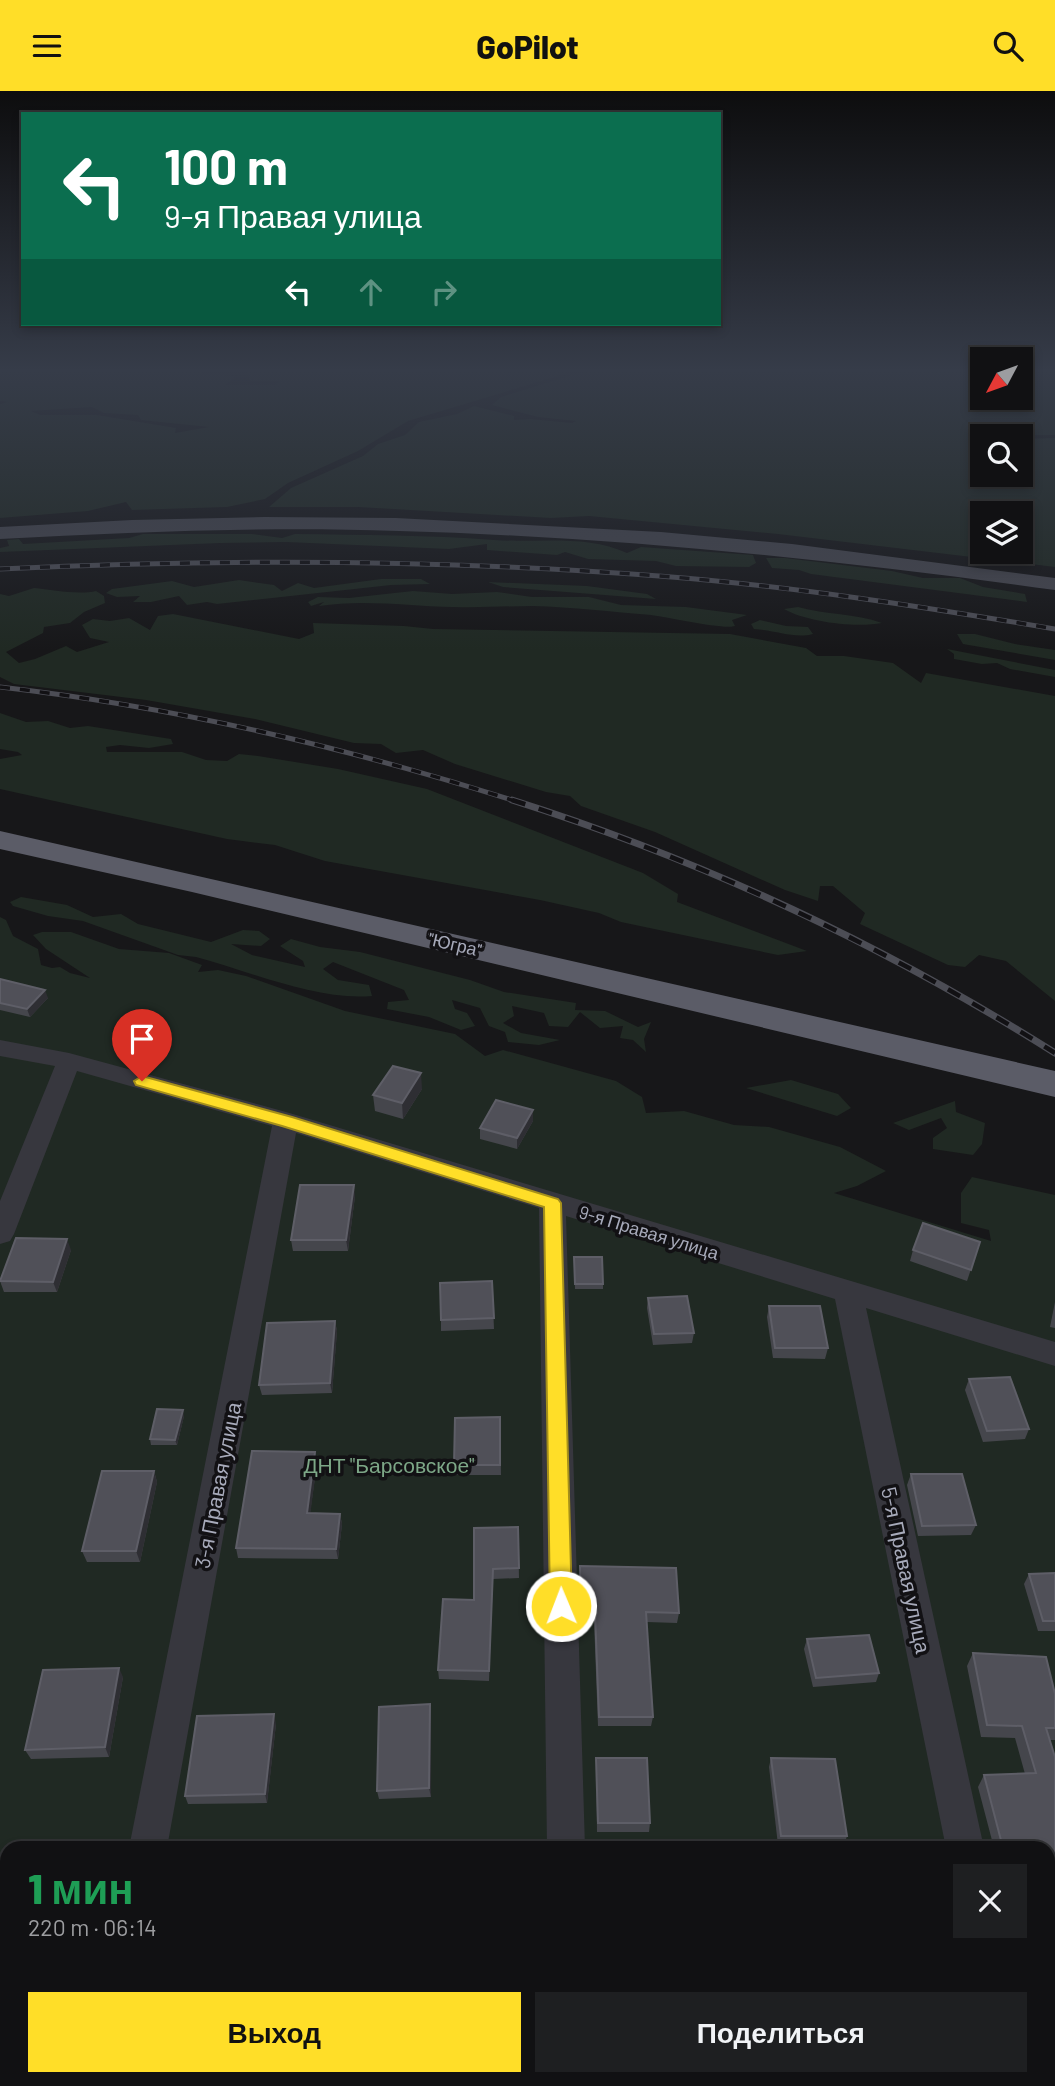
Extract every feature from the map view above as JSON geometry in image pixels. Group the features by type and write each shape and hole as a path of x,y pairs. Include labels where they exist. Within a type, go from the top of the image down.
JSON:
{"highway":[{"name":"\"Югра\"","path":"0,841 192,882 1055,1084"}],"main road":[{"path":"0,533 236,523 448,526 595,533 815,552 1055,585"}],"street":[{"name":"9-я Правая улица","path":"0,1048 69,1061 286,1121 1055,1354"},
{"path":"0,1234 69,1061"},
{"name":"3-я Правая улица","path":"149,1841 286,1121"},
{"path":"552,1203 566,1841"},
{"name":"5-я Правая улица","path":"848,1292 964,1841"}],"green space":[{"path":"0,463 332,463 288,483 265,499 227,507 132,510 126,502 88,511 0,518"},
{"path":"347,463 970,463 970,487 1033,487 1033,463 1055,463 1055,567 1030,564 1033,564 1033,501 970,501 970,557 778,534 589,516 551,518 358,507 269,507 291,488"},
{"path":"143,534 252,534 282,538 295,534 370,535 579,541 612,547 627,553 641,547 753,555 756,563 749,567 676,566 656,561 588,559 565,552 557,555 487,550 487,544 449,549 286,542 220,543 0,552 0,548 9,546 7,540 19,539 23,544 129,538"},
{"path":"766,558 892,571 923,578 960,578 983,587 1025,594 1027,602 772,568"},
{"path":"381,579 421,579 430,584 391,585 187,605 179,596 151,602 133,602 140,596 117,597 106,593 112,589 172,581 194,587 239,580 274,585 282,591 298,583 314,588"},
{"path":"488,582 587,586 647,594 656,599 503,587"},
{"path":"34,588 96,591 104,596 105,603 84,612 70,623 44,627 43,633 6,652 19,663 66,646 77,652 109,642 90,638 82,625 93,619 110,621 129,618 150,630 158,616 173,614 299,639 314,633 313,623 433,629 730,634 806,648 817,656 844,656 893,663 921,683 926,673 1055,696 1055,1001 1006,961 979,955 965,967 948,965 860,924 865,913 833,886 820,886 818,901 785,890 655,832 581,806 570,796 546,792 455,764 423,750 396,753 381,744 354,743 255,719 146,700 14,684 0,677 0,594 9,596"},
{"path":"413,591 589,597 621,605 686,607 747,615 732,620 735,626 729,627 651,615 562,607 369,603 319,606 324,602 311,606 308,602 318,597 349,598"},
{"path":"798,607 882,623 832,623 784,609"},
{"path":"760,620 786,626 808,627 813,634 792,635 754,629 751,624"},
{"path":"957,634 975,634 1055,650 1055,660 963,644"},
{"path":"947,649 1055,670 1055,677 1010,669 997,663 982,664 954,659 954,654"},
{"path":"0,713 26,722 48,721 70,728 88,726 171,739 173,744 149,748 120,745 106,747 107,752 182,752 206,760 227,761 239,754 258,756 338,769 427,789 643,873 678,894 677,902 807,951 778,955 621,922 599,913 540,900 325,861 275,845 227,839 0,789 0,759 22,755 0,749"},
{"path":"21,897 67,905 93,917 121,914 138,924 211,942 243,930 259,931 270,939 261,946 231,944 252,955 305,967 303,961 280,946 291,939 320,947 360,952 470,980 504,992 576,1003 575,1010 605,1011 638,1027 651,1022 644,1039 646,1052 633,1040 620,1038 623,1026 600,1028 580,1012 568,1027 549,1026 544,1013 512,1006 514,1016 503,1023 521,1033 560,1040 539,1045 508,1042 505,1032 489,1026 480,1008 452,1000 455,1009 467,1013 475,1026 461,1030 429,1017 387,1009 388,1002 409,1000 404,990 333,962 323,969 338,980 369,985 372,996 306,990 196,957 178,955 83,921 48,916 13,906 10,902"},
{"name":"ДНТ \"Барсовское\"","path":"0,917 6,920 13,936 38,949 41,965 60,967 70,973 90,978 46,949 33,935 42,932 71,932 119,949 169,953 202,965 198,972 218,970 246,976 345,1011 455,1034 485,1056 503,1050 616,1081 642,1097 646,1113 684,1111 734,1125 769,1127 840,1147 886,1171 857,1186 834,1193 991,1241 989,1230 961,1223 961,1193 972,1177 1055,1195 1055,1841 0,1841"},
{"path":"791,1080 838,1094 851,1108 837,1116 746,1088"},
{"path":"955,1101 956,1112 985,1123 982,1144 973,1155 933,1149 933,1138 947,1128 941,1118 909,1130 893,1123"}],"building":[{"path":"0,979 45,990 27,1009 0,1003"},
{"path":"393,1066 421,1073 402,1103 373,1095"},
{"path":"496,1100 533,1110 517,1138 480,1128"},
{"path":"300,1185 354,1185 346,1240 291,1240"},
{"path":"923,1223 980,1242 971,1270 913,1250"},
{"path":"16,1238 67,1239 53,1282 0,1281"},
{"path":"574,1257 602,1257 603,1284 575,1284"},
{"path":"492,1281 494,1318 441,1320 440,1283"},
{"path":"687,1296 694,1333 654,1334 648,1298"},
{"path":"769,1306 820,1306 828,1348 775,1348"},
{"path":"335,1321 330,1383 259,1385 267,1323"},
{"path":"1010,1377 1029,1429 987,1431 969,1379"},
{"path":"157,1409 183,1410 175,1440 150,1439"},
{"path":"500,1417 500,1465 454,1465 455,1418"},
{"path":"252,1451 315,1452 307,1513 340,1514 336,1549 236,1548"},
{"path":"102,1471 154,1471 136,1551 82,1551"},
{"path":"911,1474 962,1474 976,1525 922,1526"},
{"path":"518,1527 519,1568 493,1569 489,1671 438,1670 443,1599 474,1600 474,1528"},
{"path":"580,1566 676,1568 679,1613 646,1612 653,1717 599,1717 595,1612 581,1611"},
{"path":"1055,1573 1055,1621 1043,1621 1029,1574"},
{"path":"869,1635 879,1673 816,1678 807,1639"},
{"path":"973,1653 1046,1657 1055,1694 1055,1728 1046,1728 1055,1757 1055,1841 1001,1841 984,1775 1036,1773 1022,1726 987,1725"},
{"path":"119,1668 105,1747 25,1750 43,1670"},
{"path":"430,1704 429,1788 377,1791 379,1707"},
{"path":"274,1714 265,1794 185,1796 197,1716"},
{"path":"596,1758 647,1758 650,1823 598,1823"},
{"path":"771,1758 835,1759 847,1836 781,1836"}],"railway":[{"path":"0,569 165,563 330,562 577,570 808,591 1055,629"},
{"path":"0,687 131,706 262,732 391,764 517,802"},
{"path":"512,800 517,802"},
{"path":"517,802 653,850 792,909 926,977 1055,1053"}],"route":[{"path":"142,1081 286,1121 552,1203 561,1606"}]}
